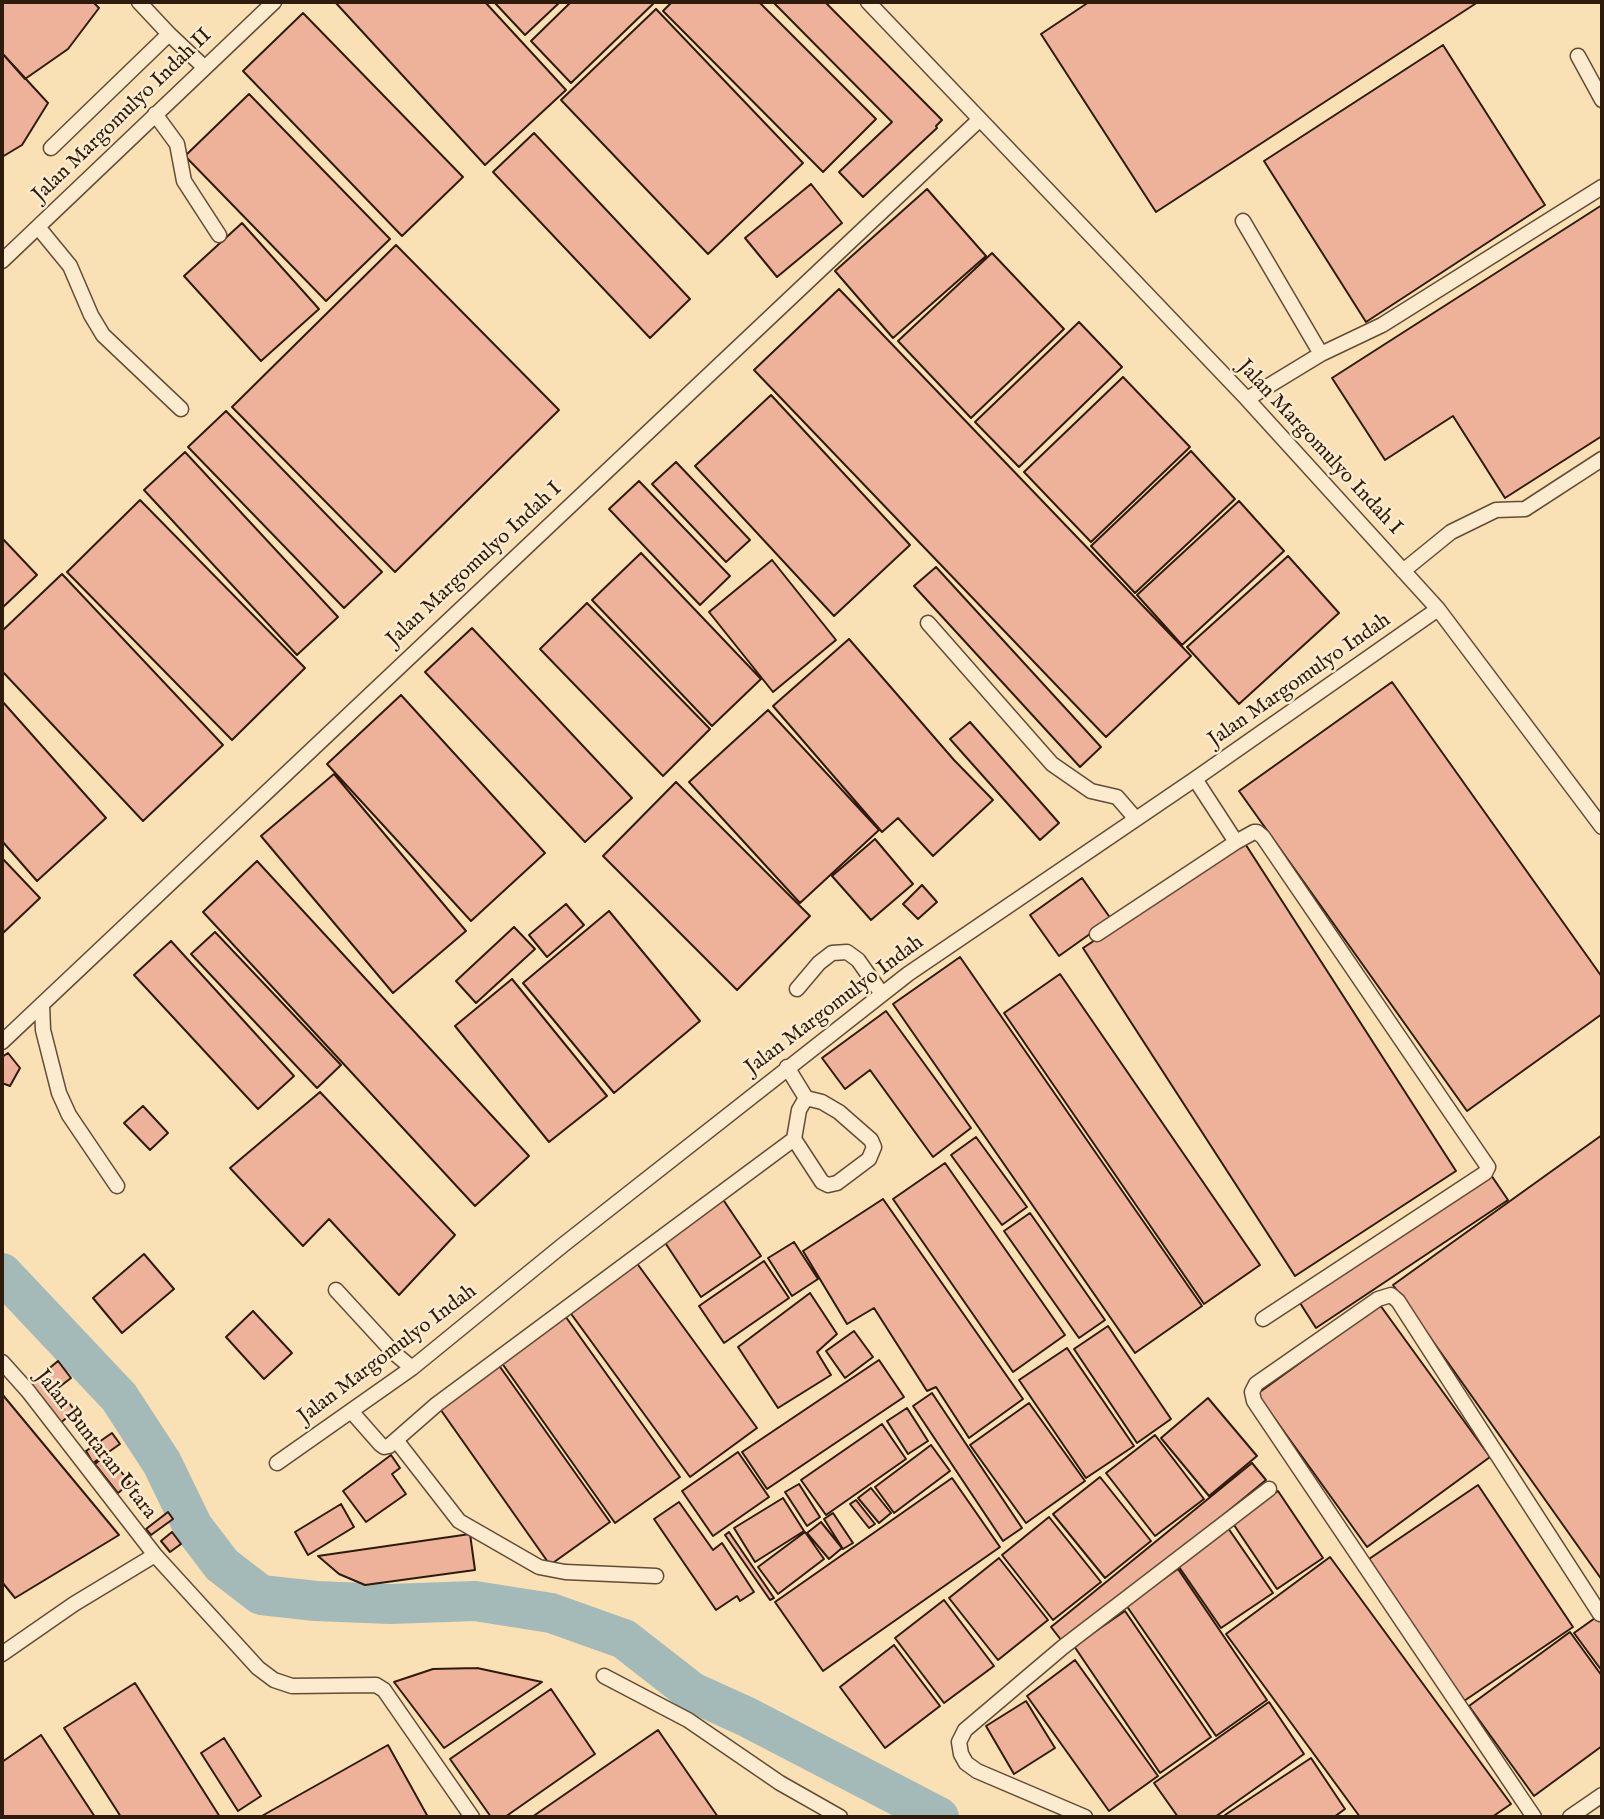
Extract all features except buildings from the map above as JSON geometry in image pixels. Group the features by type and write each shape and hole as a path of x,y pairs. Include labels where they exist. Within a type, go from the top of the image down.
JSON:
{"lane":[{"path":"139,2 204,68"},
{"name":"Jalan Margomulyo Indah II","path":"2,261 274,2"},
{"name":"Jalan Margomulyo Indah I","path":"868,2 1247,399 1403,570 1438,610 1602,827"},
{"path":"51,148 169,34"},
{"path":"1578,56 1602,100"},
{"path":"155,114 177,144 184,181 219,234"},
{"name":"Jalan Margomulyo Indah I","path":"2,1042 979,120"},
{"path":"1247,399 1321,354 1382,325 1602,187"},
{"path":"1243,221 1321,354"},
{"path":"38,227 70,266 91,315 103,335 181,409"},
{"path":"1403,570 1451,532 1496,510 1525,509 1602,459"},
{"name":"Jalan Margomulyo Indah","path":"277,1463 412,1368 882,994 1438,610"},
{"path":"929,623 1052,764 1091,791 1117,797 1136,819"},
{"path":"1195,779 1236,842"},
{"path":"1097,934 1236,842 1254,832 1263,837 1488,1167 1485,1173 1263,1319"},
{"path":"797,989 819,963 832,953 847,952 858,960 882,994"},
{"path":"42,1004 43,1030 59,1093 69,1115 117,1186"},
{"path":"787,1067 806,1098 822,1102 853,1123 871,1140 874,1147 869,1159 837,1183 828,1185 822,1182 794,1139 799,1110 806,1098"},
{"path":"351,1411 384,1447 389,1446 437,1404 794,1139"},
{"path":"336,1290 393,1352 412,1368"},
{"path":"1534,1817 1254,1401 1252,1392 1256,1384 1378,1299 1391,1295 1398,1301 1600,1614"},
{"name":"Jalan Buntaran Utara","path":"2,1362 28,1391 155,1555"},
{"path":"396,1440 459,1521 539,1567 565,1572 656,1576"},
{"path":"1085,1817 977,1771 966,1763 961,1754 959,1742 965,1730 1063,1647 1269,1489"},
{"path":"2,1654 74,1604 155,1555 258,1668 274,1680 292,1686 376,1685 384,1690 472,1817"},
{"path":"604,1676 688,1720 780,1783 840,1817"},
{"path":"1570,1817 1602,1795"}],"waterway":[{"path":"2,1273 119,1397 162,1463 193,1527 222,1565 261,1595 316,1601 390,1604 475,1601 551,1613 624,1639 692,1692 747,1717 939,1817"}]}
